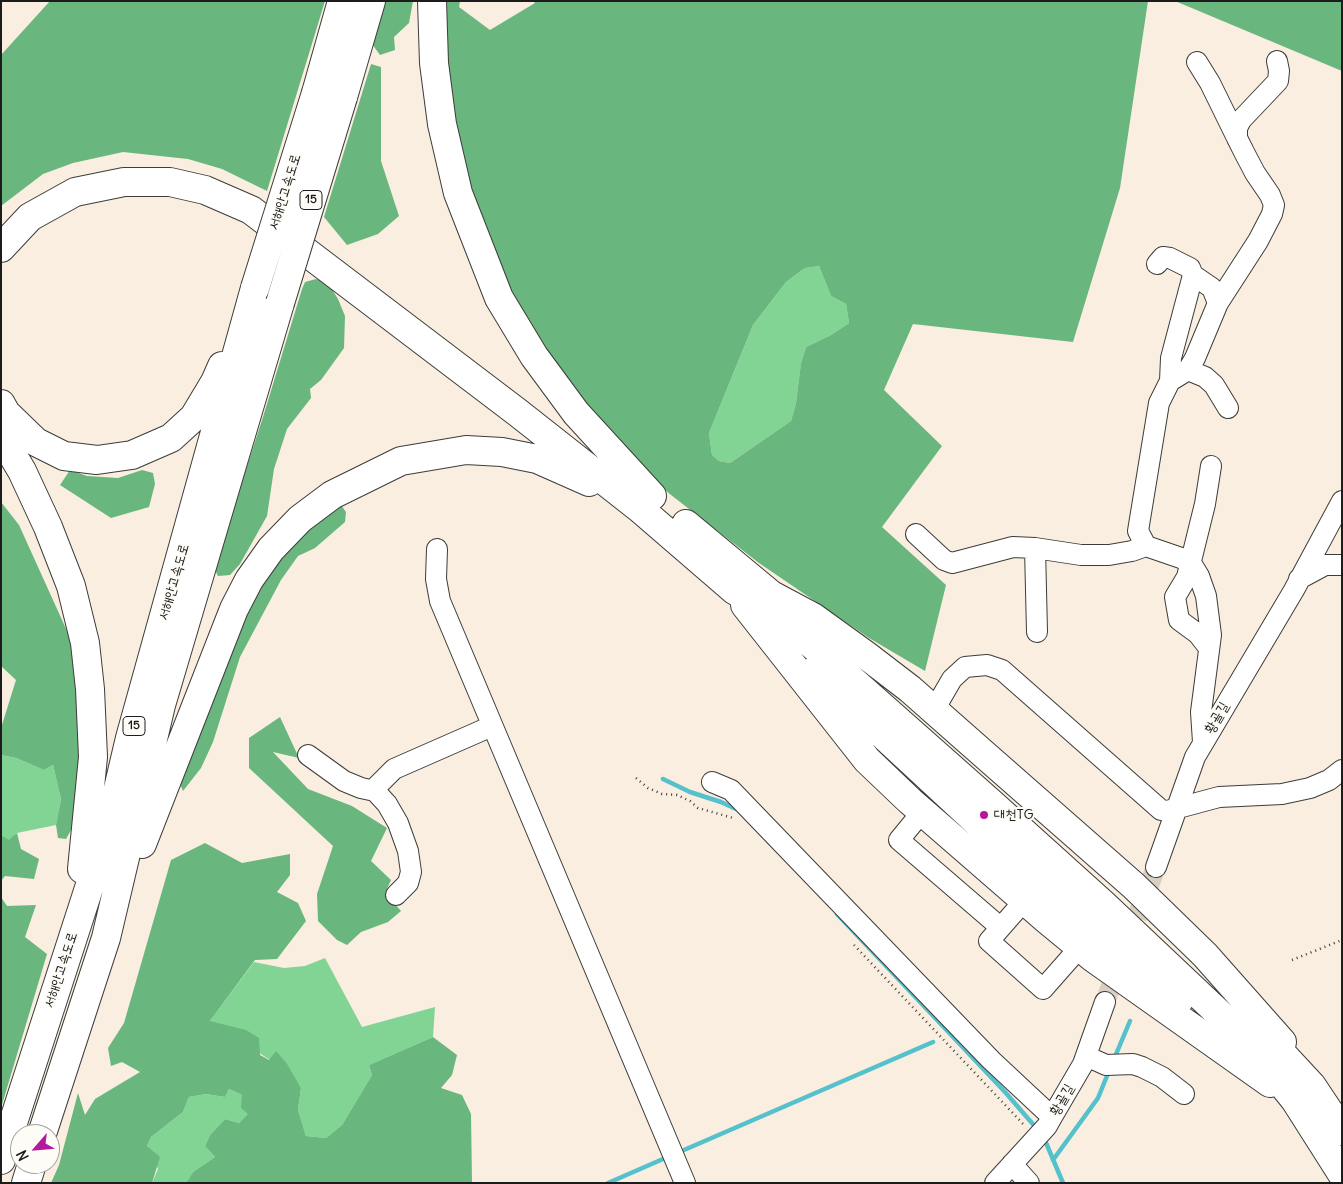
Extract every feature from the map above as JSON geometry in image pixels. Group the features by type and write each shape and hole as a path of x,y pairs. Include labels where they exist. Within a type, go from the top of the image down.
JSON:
{"highway":[{"name":"서해안고속도로","path":"1,1160 110,823 130,738 256,288 316,93 342,1"},
{"name":"서해안고속도로","path":"45,1124 106,938 161,705 371,1"},
{"path":"432,1 434,63 442,124 456,184 477,246 499,298 534,356 646,502"},
{"path":"1,224 23,203 58,184 107,169 136,166 174,168 211,177 246,192 337,251 646,502 734,590 781,654 867,760 922,812 1024,901 1080,947 1304,1093"},
{"path":"1,248 30,217 75,192 124,182 170,182 205,190 251,210 517,412 646,502 768,592 926,726 1250,1018 1304,1093"},
{"path":"1,404 6,413 36,442 64,456 97,460 132,456 171,438 194,417 215,382 256,288"},
{"path":"1,436 22,471 48,526 71,586 85,643 90,689 93,757 88,827 74,931"},
{"path":"106,938 234,609 249,580 270,549 300,519 332,495 401,461 466,450 502,452 536,459 646,502"},
{"path":"734,590 767,610 808,641 1104,905 1342,1131"},
{"path":"768,592 814,617 910,689 1134,886 1205,955 1279,1038 1342,1174"}],"street":[{"path":"1238,138 1237,128 1241,120 1278,80 1279,71 1276,61"},
{"path":"1170,381 1188,370 1202,344 1218,303 1258,242 1272,214 1274,205 1270,195 1254,173 1238,138 1197,62"},
{"path":"1146,546 1138,531 1139,516 1159,403 1170,381 1171,358 1192,275 1190,268 1170,258 1163,256 1157,264"},
{"path":"1192,275 1212,288 1218,303"},
{"path":"1188,370 1210,381 1228,408"},
{"path":"1209,648 1198,634 1178,620 1175,597 1184,584 1191,564 1205,504 1211,466"},
{"name":"황골길","path":"1156,867 1176,808 1203,742 1299,580 1342,502"},
{"path":"916,534 944,560 952,563 1013,548 1035,548 1081,554 1110,555 1146,546 1181,558 1191,564 1199,576 1206,596 1210,619 1209,648 1201,712 1203,742"},
{"path":"1035,548 1038,632"},
{"path":"437,549 437,593 685,1183"},
{"name":"황골길","path":"1299,580 1325,565 1342,565"},
{"path":"934,710 952,679 965,667 987,665 1002,670 1053,713 1148,801 1161,810 1219,797 1282,794 1310,788 1329,780 1342,770"},
{"path":"375,791 381,780 394,769 492,726"},
{"path":"308,755 326,771 344,781 375,791 387,804 398,823 408,851 411,872 408,883 396,894"},
{"path":"712,782 731,790 991,1060 1044,1128"},
{"path":"922,812 899,840 1000,928"},
{"path":"1024,901 989,941 1043,989 1080,947"},
{"name":"황골길","path":"995,1183 1044,1128 1086,1056 1105,1002"},
{"path":"1086,1056 1111,1065 1133,1064 1142,1067 1162,1077 1184,1094"},
{"path":"1012,1164 1029,1183"}],"path":[{"path":"636,778 648,788 662,794 677,795 690,801 698,808 729,815 737,821"},
{"path":"1292,960 1342,940"},
{"path":"853,943 1023,1122 1044,1128"}],"green space":[{"path":"50,1 325,1 267,191 222,169 188,159 123,152 73,163 43,174 1,206 1,55"},
{"path":"384,1 413,1 409,23 394,37 395,50 380,55 372,44"},
{"path":"440,1 460,1 459,7 490,30 535,3 533,1 1148,1 1120,188 1073,342 913,324 884,390 942,446 882,527 946,585 925,671 869,638 759,563 671,495 637,465 607,434 519,315 457,154","holes":["819,266 831,296 846,304 849,323 831,335 806,347 801,363 796,403 791,421 730,463 719,461 712,455 709,433 753,325 786,282 805,268"]},
{"path":"1175,1 1342,1 1342,71"},
{"path":"371,64 381,67 381,161 399,216 378,234 347,245 324,217"},
{"path":"819,266 831,296 846,304 849,323 831,335 806,347 801,363 796,403 791,421 730,463 719,461 712,455 709,433 753,325 786,282 805,268"},
{"path":"316,279 328,283 338,299 345,316 344,348 321,380 310,389 311,398 287,429 274,469 267,516 240,564 230,575 218,576 214,568 302,289 305,282"},
{"path":"70,470 87,476 118,478 142,470 153,473 155,484 149,507 111,518 60,485"},
{"path":"1,502 19,525 77,653 83,697 76,821 66,839 58,838 56,825 61,799 53,765 44,770 16,758 1,755 1,728 16,680 1,666"},
{"path":"341,505 346,512 345,522 315,548 298,556 281,580 240,657 213,742 201,768 183,791 178,779 248,600 300,530"},
{"path":"280,717 299,758 273,752 308,789 352,806 387,828 371,861 391,880 385,893 401,911 388,922 361,932 347,945 337,940 318,921 317,894 333,846 249,768 249,738"},
{"path":"1,755 16,758 44,770 53,765 61,799 56,825 17,833 9,841 1,835"},
{"path":"17,833 21,849 39,859 34,879 5,876 1,881 1,835 9,840"},
{"path":"205,843 242,863 290,854 290,875 277,892 298,903 306,921 277,959 255,960 210,1021 246,1030 259,1038 260,1055 269,1060 276,1051 287,1064 301,1088 298,1110 306,1136 326,1138 342,1125 372,1075 369,1065 433,1037 457,1055 452,1075 441,1088 462,1095 471,1114 472,1183 186,1183 193,1172 215,1157 205,1146 210,1135 225,1119 239,1123 248,1114 241,1108 242,1095 229,1089 225,1097 206,1094 189,1097 183,1112 151,1137 147,1146 160,1157 152,1183 51,1183 55,1174 60,1174 60,1161 78,1093 85,1115 95,1099 140,1072 122,1062 111,1066 108,1048 124,1023 171,860"},
{"path":"1,897 7,906 36,905 25,937 47,954 1,1108"},
{"path":"325,958 362,1027 435,1007 433,1037 369,1065 372,1075 342,1125 326,1138 306,1136 298,1110 301,1088 276,1052 270,1060 210,1021 254,962 284,968 305,966"},
{"path":"229,1089 242,1095 249,1114 239,1123 225,1119 210,1135 205,1146 215,1157 193,1172 186,1183 152,1183 158,1169 147,1146 151,1137 183,1112 189,1097 206,1094 225,1097"}],"waterway":[{"path":"663,779 690,792 736,809"},
{"path":"837,914 1005,1092 1038,1130"},
{"path":"1114,1059 1130,1021"},
{"path":"684,1150 933,1042"},
{"path":"1053,1160 1098,1098 1109,1071"},
{"path":"1044,1138 1063,1183"},
{"path":"608,1183 663,1159"}],"tunnel":[{"path":"1105,1002 1156,867"}],"place":[{"name":"대천TG","path":"984,815"}]}
